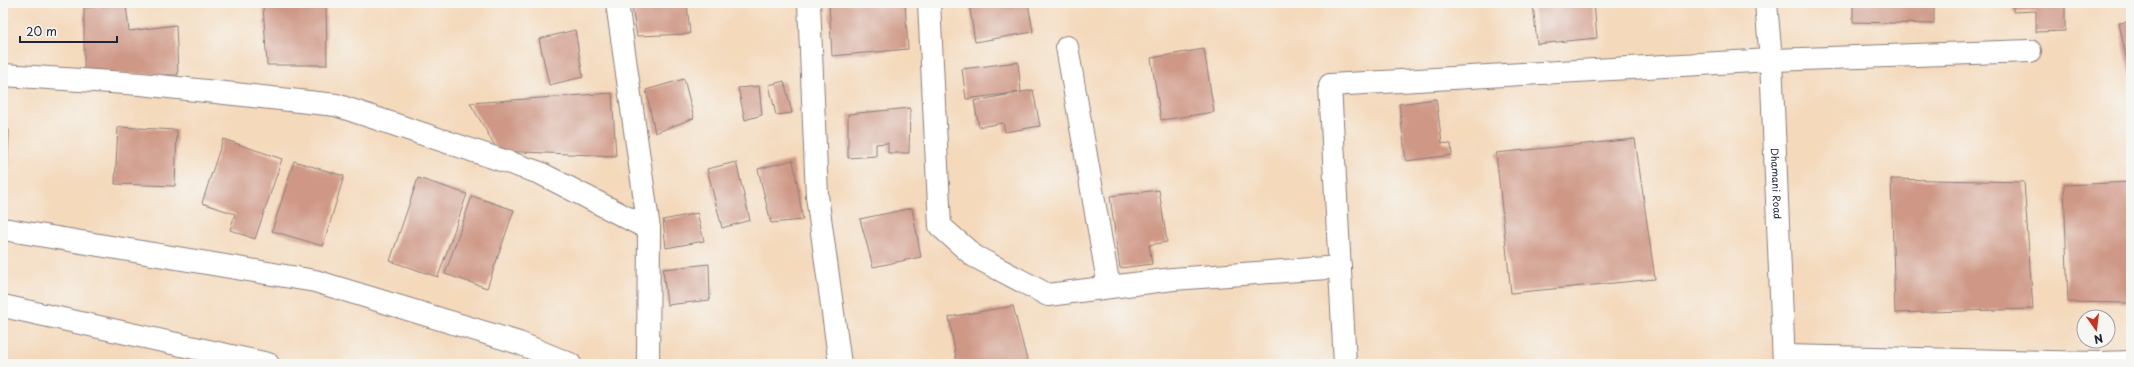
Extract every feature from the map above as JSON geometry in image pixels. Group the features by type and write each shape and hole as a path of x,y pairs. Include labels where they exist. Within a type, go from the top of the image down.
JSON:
{"street":[{"path":"618,3 649,229 648,364"},
{"path":"809,3 817,196 840,364"},
{"path":"929,3 940,226 974,256 1048,295 1173,279 1340,267"},
{"name":"Dhamani Road","path":"1766,3 1771,60 1784,360"},
{"path":"1067,47 1110,287"},
{"path":"1345,364 1330,85 1771,60 2030,51"},
{"path":"3,75 141,84 336,105 540,173 649,229"},
{"path":"3,229 315,282 518,343 570,364"},
{"path":"3,306 268,364"},
{"path":"1784,360 2090,363 2131,362"}],"building":[{"path":"631,3 687,3 690,34 637,36"},
{"path":"829,3 905,3 908,49 832,56"},
{"path":"969,3 1028,3 1033,32 975,42"},
{"path":"1533,3 1594,3 1597,38 1537,44"},
{"path":"1853,3 1934,3 1934,24 1853,22"},
{"path":"2013,3 2065,3 2065,31 2036,32 2036,11 2013,12"},
{"path":"126,4 129,31 176,25 178,75 84,73 84,8"},
{"path":"326,4 327,65 267,65 263,6"},
{"path":"2131,22 2131,76 2130,76 2119,23"},
{"path":"575,30 583,77 549,85 539,39"},
{"path":"1204,49 1214,112 1161,120 1151,58"},
{"path":"1018,62 1021,92 966,99 962,69"},
{"path":"684,79 694,118 655,133 646,90"},
{"path":"784,81 792,113 776,115 769,85"},
{"path":"759,86 762,115 745,120 738,88"},
{"path":"1033,90 1040,126 1005,132 1003,123 979,127 974,101"},
{"path":"612,93 616,156 498,151 470,103"},
{"path":"1436,99 1442,143 1451,144 1452,155 1406,161 1399,104"},
{"path":"910,108 909,153 888,153 888,143 876,144 876,156 848,158 848,114"},
{"path":"118,127 177,130 175,186 115,184"},
{"path":"3,129 9,130 6,206 3,206"},
{"path":"223,139 282,159 255,239 230,230 235,214 202,203"},
{"path":"1635,139 1655,279 1511,293 1496,153"},
{"path":"793,160 803,220 771,223 758,169"},
{"path":"294,161 344,176 323,246 272,231"},
{"path":"736,162 750,220 722,228 707,169"},
{"path":"418,178 467,194 438,277 390,261"},
{"path":"1891,179 2024,182 2033,309 1895,313"},
{"path":"2131,182 2131,303 2068,302 2064,185"},
{"path":"1159,190 1167,242 1149,245 1152,264 1120,268 1110,196"},
{"path":"472,196 514,210 487,288 445,274"},
{"path":"912,208 921,257 873,267 860,219"},
{"path":"697,213 704,241 666,248 663,220"},
{"path":"709,264 710,300 667,305 663,269"},
{"path":"1013,306 1028,364 957,364 949,317"}]}
